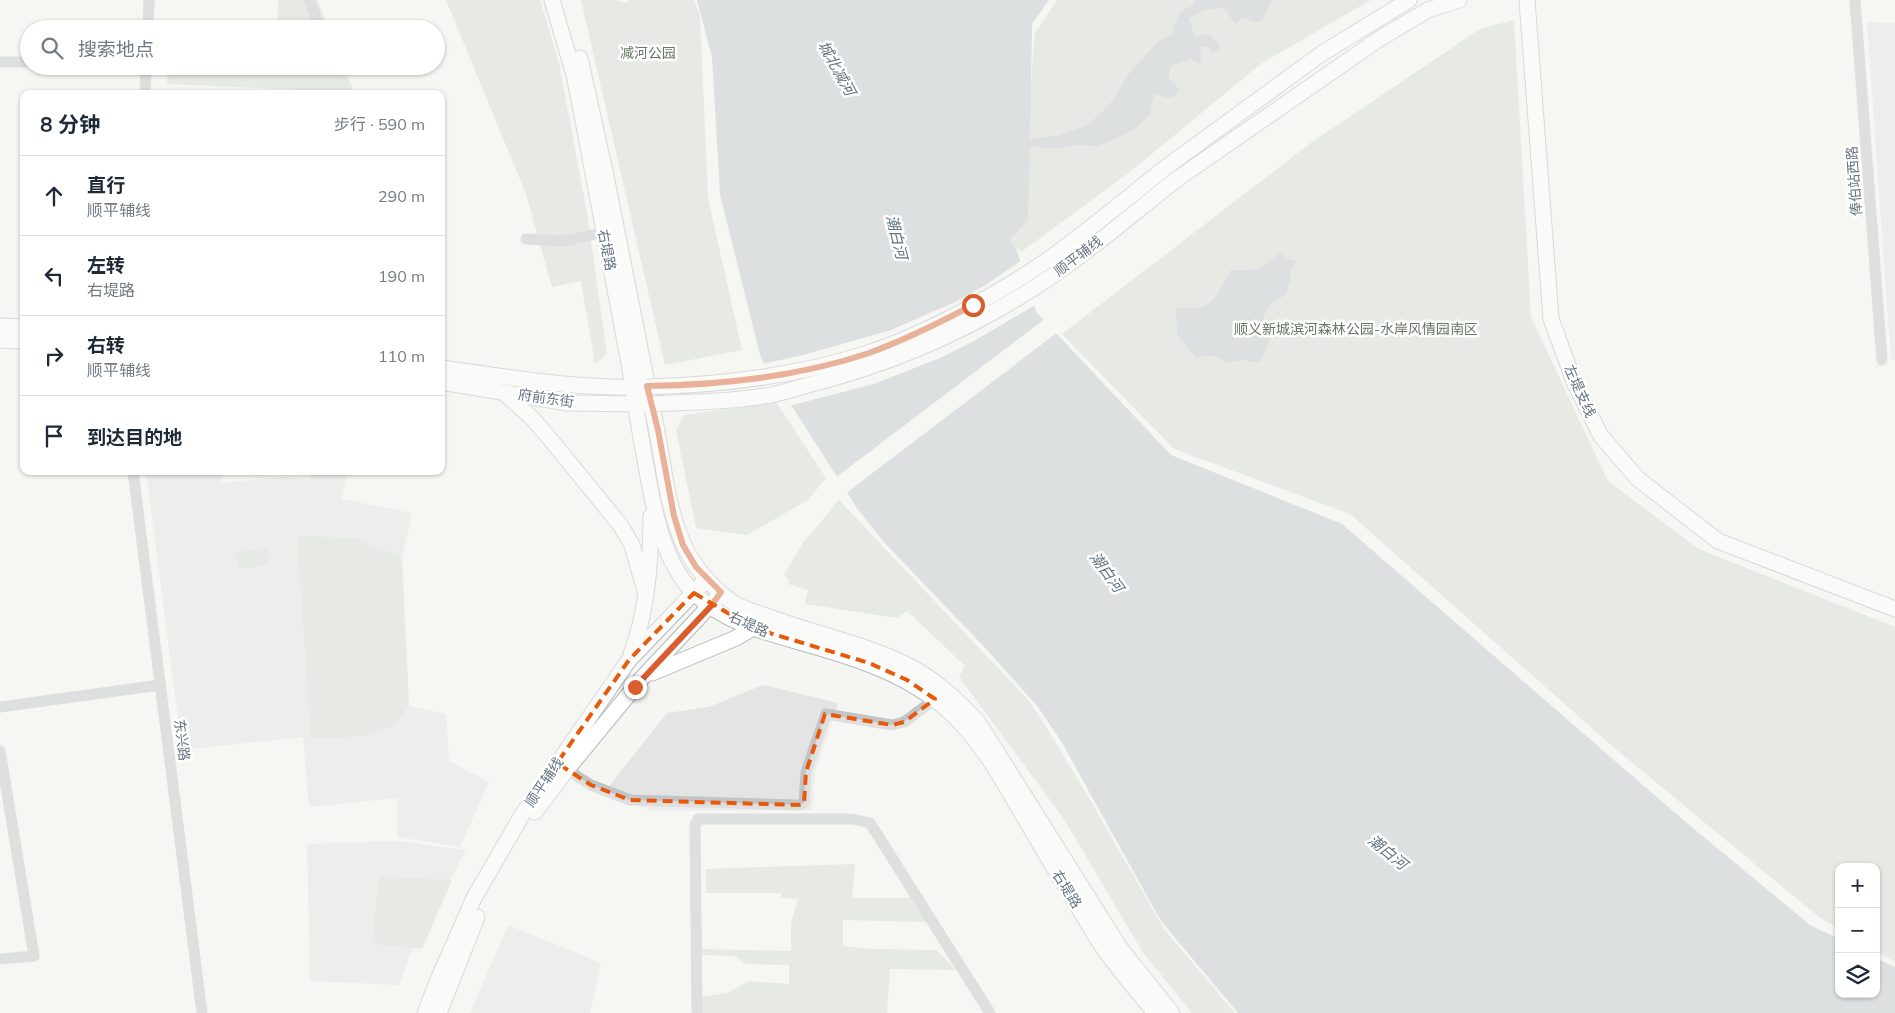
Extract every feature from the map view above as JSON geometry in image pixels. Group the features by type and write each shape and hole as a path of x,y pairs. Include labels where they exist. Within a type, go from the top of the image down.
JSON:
{"main road":[{"name":"右堤路","path":"552,0 574,75 604,232 640,387 651,404 658,430 674,516 683,545 696,567 721,592 738,605 782,622 866,648 906,664 935,682 957,700 978,722 1120,948 1172,1013"},
{"name":"右堤路","path":"562,0 586,80 640,387 635,404 651,495 660,532 684,579 694,593 711,606 753,628 870,663 907,680 935,699 954,716 995,770 1106,953 1154,1013"},
{"name":"顺平辅线","path":"640,387 718,384 816,367 868,353 925,330 1006,287 1044,262 1169,165 1321,54 1410,0"},
{"name":"顺平辅线","path":"651,404 719,401 772,395 862,371 915,352 971,325 1053,275 1178,179 1379,39 1428,10 1459,0"},
{"name":"左堤支线","path":"1527,0 1550,319 1575,384 1601,436 1638,479 1718,541 1895,609"},
{"path":"0,326 20,327"},
{"path":"0,340 20,341"},
{"name":"府前东街","path":"445,369 534,380 599,386 640,387"},
{"name":"府前东街","path":"445,383 568,403 651,404"},
{"path":"504,392 546,434 621,526 632,545 645,591"},
{"path":"629,660 641,623 651,540 651,495"},
{"name":"顺平辅线","path":"438,1013 479,910 562,766 629,660 707,578"},
{"name":"顺平辅线","path":"425,1013 474,898 522,815 562,766 711,606 721,592"},
{"path":"644,677 748,632 753,628"}],"street":[{"path":"148,20 149,0"},
{"path":"309,0 317,20"},
{"name":"俸伯站西路","path":"1855,0 1882,360"},
{"path":"0,62 20,62"},
{"path":"146,75 146,90"},
{"path":"526,239 565,241 604,232"},
{"name":"东兴路","path":"134,475 202,1013"},
{"path":"0,707 160,685"},
{"path":"562,766 591,785 630,800 799,805 804,803 806,772 826,714 892,725 904,722 935,699"},
{"path":"0,959 34,956 1,759"},
{"path":"697,1013 695,825 698,819 842,819 860,820 870,823 990,1013"}],"highlighted area":[{"path":"694,593 753,628 869,663 907,680 935,699 904,722 892,725 825,714 806,772 804,803 799,805 630,800 591,785 557,763 629,660"}],"shaded area":[{"path":"1867,22 1895,23 1895,360 1891,360"},
{"path":"147,475 221,475 222,483 283,477 310,480 311,475 347,475 342,499 412,513 402,559 409,706 446,714 449,761 489,782 460,847 397,837 398,798 309,807 303,737 182,750"},
{"path":"763,685 838,703 815,772 812,810 655,811 602,795 667,713 709,707"},
{"path":"397,841 466,850 409,957 399,985 310,981 307,844"},
{"path":"508,925 601,963 590,1013 470,1013"}],"green space":[{"path":"278,0 317,0 325,20 277,20"},
{"path":"446,0 540,0 559,63 587,213 607,354 595,364 581,281 552,287 526,194"},
{"name":"减河公园","path":"581,0 613,0 627,3 628,0 694,0 700,15 708,198 742,350 665,365"},
{"path":"1057,0 1371,0 1262,63 1130,172 1021,252 1010,240 1028,221 1028,122 1035,33"},
{"name":"顺义新城滨河森林公园-水岸风情园南区","path":"1514,20 1531,317 1608,481 1699,549 1895,627 1895,962 1880,953 1880,863 1835,863 1835,927 1819,917 1612,746 1350,514 1174,449 1062,334 1312,142 1480,29"},
{"path":"168,75 347,75 353,90 307,90 167,84"},
{"path":"776,402 826,478 808,500 747,535 696,528 676,430 684,415"},
{"path":"839,500 1030,702 1089,798 1164,929 1235,1013 1192,1013 1142,951 1064,819 959,677 965,666 907,611 897,618 805,604 808,590 788,584 789,580 784,575 803,543"},
{"path":"297,536 358,538 402,559 409,706 395,725 367,735 329,739 311,738"},
{"path":"267,548 269,565 238,569 235,552"},
{"path":"855,864 852,898 913,898 927,922 843,920 843,946 872,949 936,950 956,970 890,969 887,1013 702,1013 701,997 728,993 748,981 789,984 789,965 744,964 736,956 703,955 701,949 791,951 791,923 798,899 781,898 781,893 706,893 706,869"},
{"path":"379,876 452,880 422,949 372,944"}],"water":[{"path":"697,0 1049,0 1032,24 1030,139 1056,136 1088,125 1110,104 1130,72 1159,41 1173,34 1178,16 1183,10 1193,6 1195,0 1272,0 1262,21 1255,22 1244,18 1235,24 1224,8 1205,10 1189,19 1195,36 1209,34 1220,46 1219,51 1211,52 1209,47 1202,47 1200,53 1202,60 1198,64 1192,59 1175,64 1170,68 1169,78 1179,89 1176,96 1168,98 1155,94 1152,101 1151,114 1134,130 1099,146 1030,147 1028,221 1010,240 1016,248 1036,312 1171,455 1342,524 1682,819 1810,925 1835,937 1835,998 1880,998 1880,960 1895,967 1895,1013 1238,1013 1161,921 1061,741 1038,707 990,653 883,541 857,508 761,358 720,194 712,57"},
{"path":"1281,252 1287,259 1296,260 1290,272 1290,281 1286,294 1270,305 1263,317 1274,331 1259,363 1243,360 1229,363 1214,356 1196,357 1177,335 1176,308 1199,308 1206,305 1216,296 1231,270 1253,270 1262,267"}],"pier":[{"path":"1022,260 1037,304 974,341 940,358 874,384 789,406 762,364 803,355 891,330 953,303 984,286"},
{"path":"1046,318 1058,332 845,494 835,478"}],"route":[{"path":"635,687 711,606 721,592 696,567 683,545 667,486 658,430 647,386 718,384 816,367 868,353 925,330 973,305"}],"water label":[{"name":"城北减河","path":"837,68"},
{"name":"潮白河","path":"897,237"},
{"name":"潮白河","path":"1107,572"},
{"name":"潮白河","path":"1388,852"}]}
